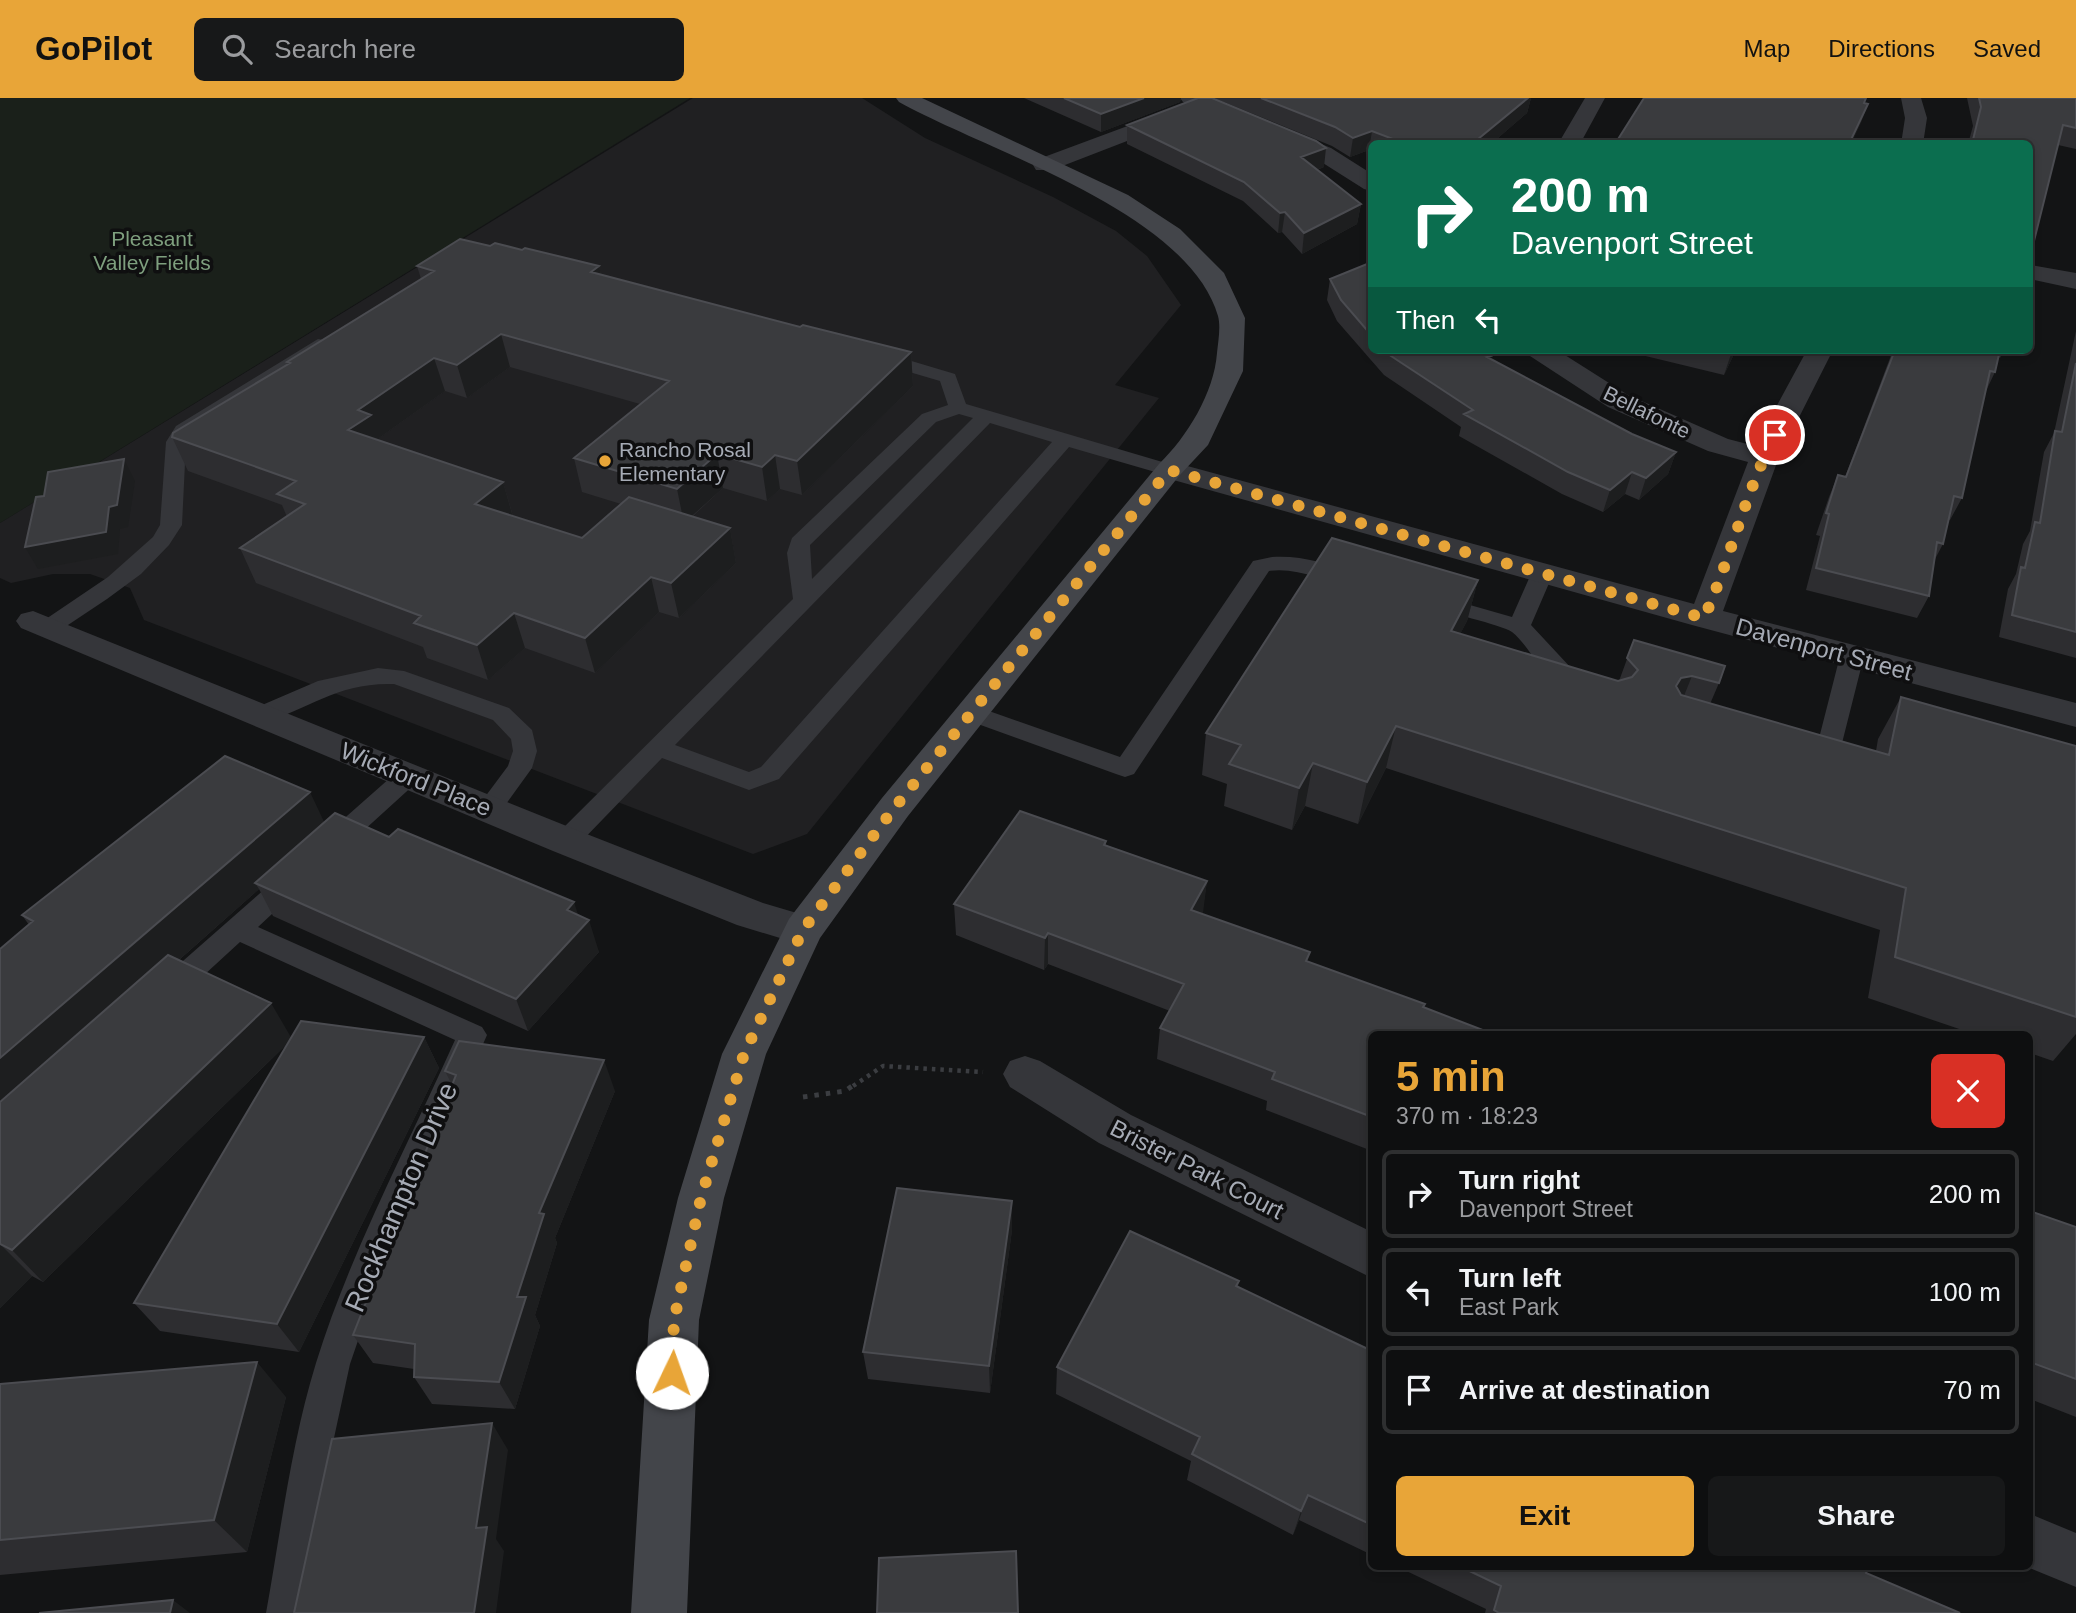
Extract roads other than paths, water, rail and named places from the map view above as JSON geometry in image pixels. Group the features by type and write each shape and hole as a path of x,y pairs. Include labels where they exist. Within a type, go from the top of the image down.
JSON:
{"street":[{"path":"659,1613 677,1307 701,1198 744,1054 803,930 895,807 1169,470 1192,447 1222,393 1235,351 1231,310 1212,272 1175,235 1116,198 960,129 906,98"},
{"path":"1571,140 1594,98"},
{"path":"1911,98 1916,118 1913,140"},
{"path":"1044,165 1196,101 1323,153 1368,181"},
{"path":"2033,273 2076,281"},
{"name":"Bellafonte","path":"1545,354 1618,401 1718,445 1764,457"},
{"path":"1704,618 1764,457 1818,354"},
{"name":"Davenport Street","path":"1169,470 1704,618 2076,715"},
{"name":"Wickford Place","path":"40,625 566,841 751,914 803,930"},
{"name":"Brister Park Court","path":"1025,1074 1115,1129 1368,1254"},
{"path":"2033,1542 2076,1560"}],"lane":[{"path":"40,625 125,573 152,552 164,537 171,525 176,442 183,430 335,333"},
{"path":"856,351 937,373 948,379 958,408"},
{"path":"804,600 797,553 800,543 929,418 958,408 1169,470"},
{"path":"566,841 986,416"},
{"path":"659,748 749,781 770,773 1065,439"},
{"path":"972,713 1125,768 1261,566 1276,561 1294,562 1373,584"},
{"path":"1520,626 1542,574"},
{"path":"1413,596 1520,626 1558,671 1588,695"},
{"path":"1784,759 1796,762 1814,761 1827,755 1852,656"},
{"path":"261,715 342,680 382,674 397,676 501,714 523,736 525,751 520,768 489,809"},
{"path":"144,1012 408,776"},
{"name":"Rockhampton Drive","path":"237,929 472,1035 358,1291 333,1364 312,1461 285,1613"}],"place":[{"name":"Rancho Rosal Elementary","path":"605,461"}],"park label":[{"name":"Pleasant Valley Fields","path":"152,250"}]}
